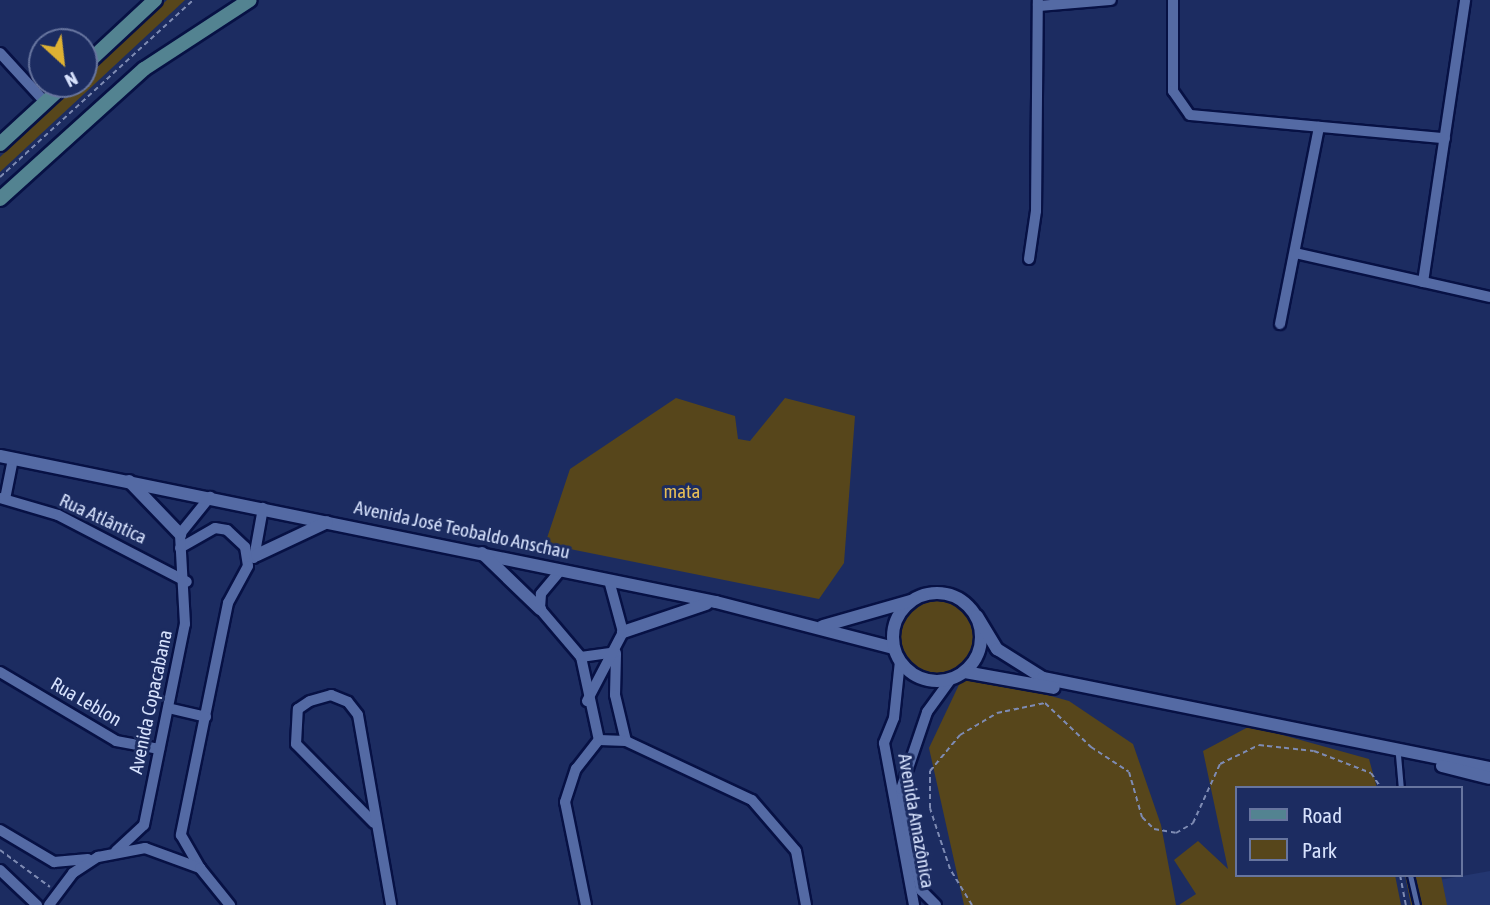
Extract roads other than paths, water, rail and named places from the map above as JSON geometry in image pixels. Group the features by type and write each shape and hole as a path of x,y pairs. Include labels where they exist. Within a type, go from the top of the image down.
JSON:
{"main road":[{"path":"98,53 155,0"},
{"path":"0,199 134,76 250,0"},
{"path":"0,144 49,98"}],"street":[{"path":"1029,259 1036,211 1038,3 1111,0"},
{"path":"1173,0 1173,92 1184,111 1445,138"},
{"path":"1423,282 1465,0"},
{"path":"0,53 45,102"},
{"path":"1280,324 1319,127"},
{"path":"1295,253 1490,298"},
{"path":"3,498 6,458"},
{"name":"Avenida José Teobaldo Anschau","path":"6,458 331,521 610,584 716,602 823,626 914,600"},
{"path":"129,481 180,534 210,497"},
{"name":"Rua Atlântica","path":"3,498 58,515 187,582"},
{"path":"257,555 263,508"},
{"path":"230,905 200,868 181,835 228,603 257,555 331,521"},
{"path":"180,548 215,528 227,530 245,547 248,566"},
{"name":"Avenida Copacabana","path":"116,851 144,825 168,708 187,582 180,534"},
{"path":"481,553 540,609 581,657 587,701 599,740"},
{"path":"540,609 541,594 560,571"},
{"path":"587,701 616,652 623,632 610,584"},
{"path":"897,655 896,621 914,600 954,596 977,616 997,649 1043,678 1490,768"},
{"path":"623,632 716,602"},
{"path":"823,626 897,655 921,678 951,679 965,672 981,646 977,616"},
{"path":"581,657 616,652"},
{"path":"616,652 615,695 626,741"},
{"name":"Avenida Amazônica","path":"897,655 894,718 884,743 915,896"},
{"name":"Rua Leblon","path":"0,672 116,741 159,749"},
{"path":"965,672 1398,755 1490,778"},
{"name":"Avenida Amazônica","path":"915,896 901,789 927,712 951,679"},
{"path":"374,823 296,744 298,709 310,701 331,695 348,702 358,715 374,823 391,905"},
{"path":"168,708 206,717"},
{"path":"599,740 626,741 752,800 773,818 796,851 806,905"},
{"path":"586,905 565,802 576,769 599,740"},
{"path":"0,830 54,862 98,857 116,851 174,854 200,868"},
{"path":"50,905 57,892 98,857"},
{"path":"0,870 37,905"},
{"name":"Avenida Amazônica","path":"915,896 936,905"}],"lane":[{"path":"1398,755 1401,786"},
{"path":"1410,877 1417,905"}],"park label":[{"name":"mata","path":"682,492"}]}
